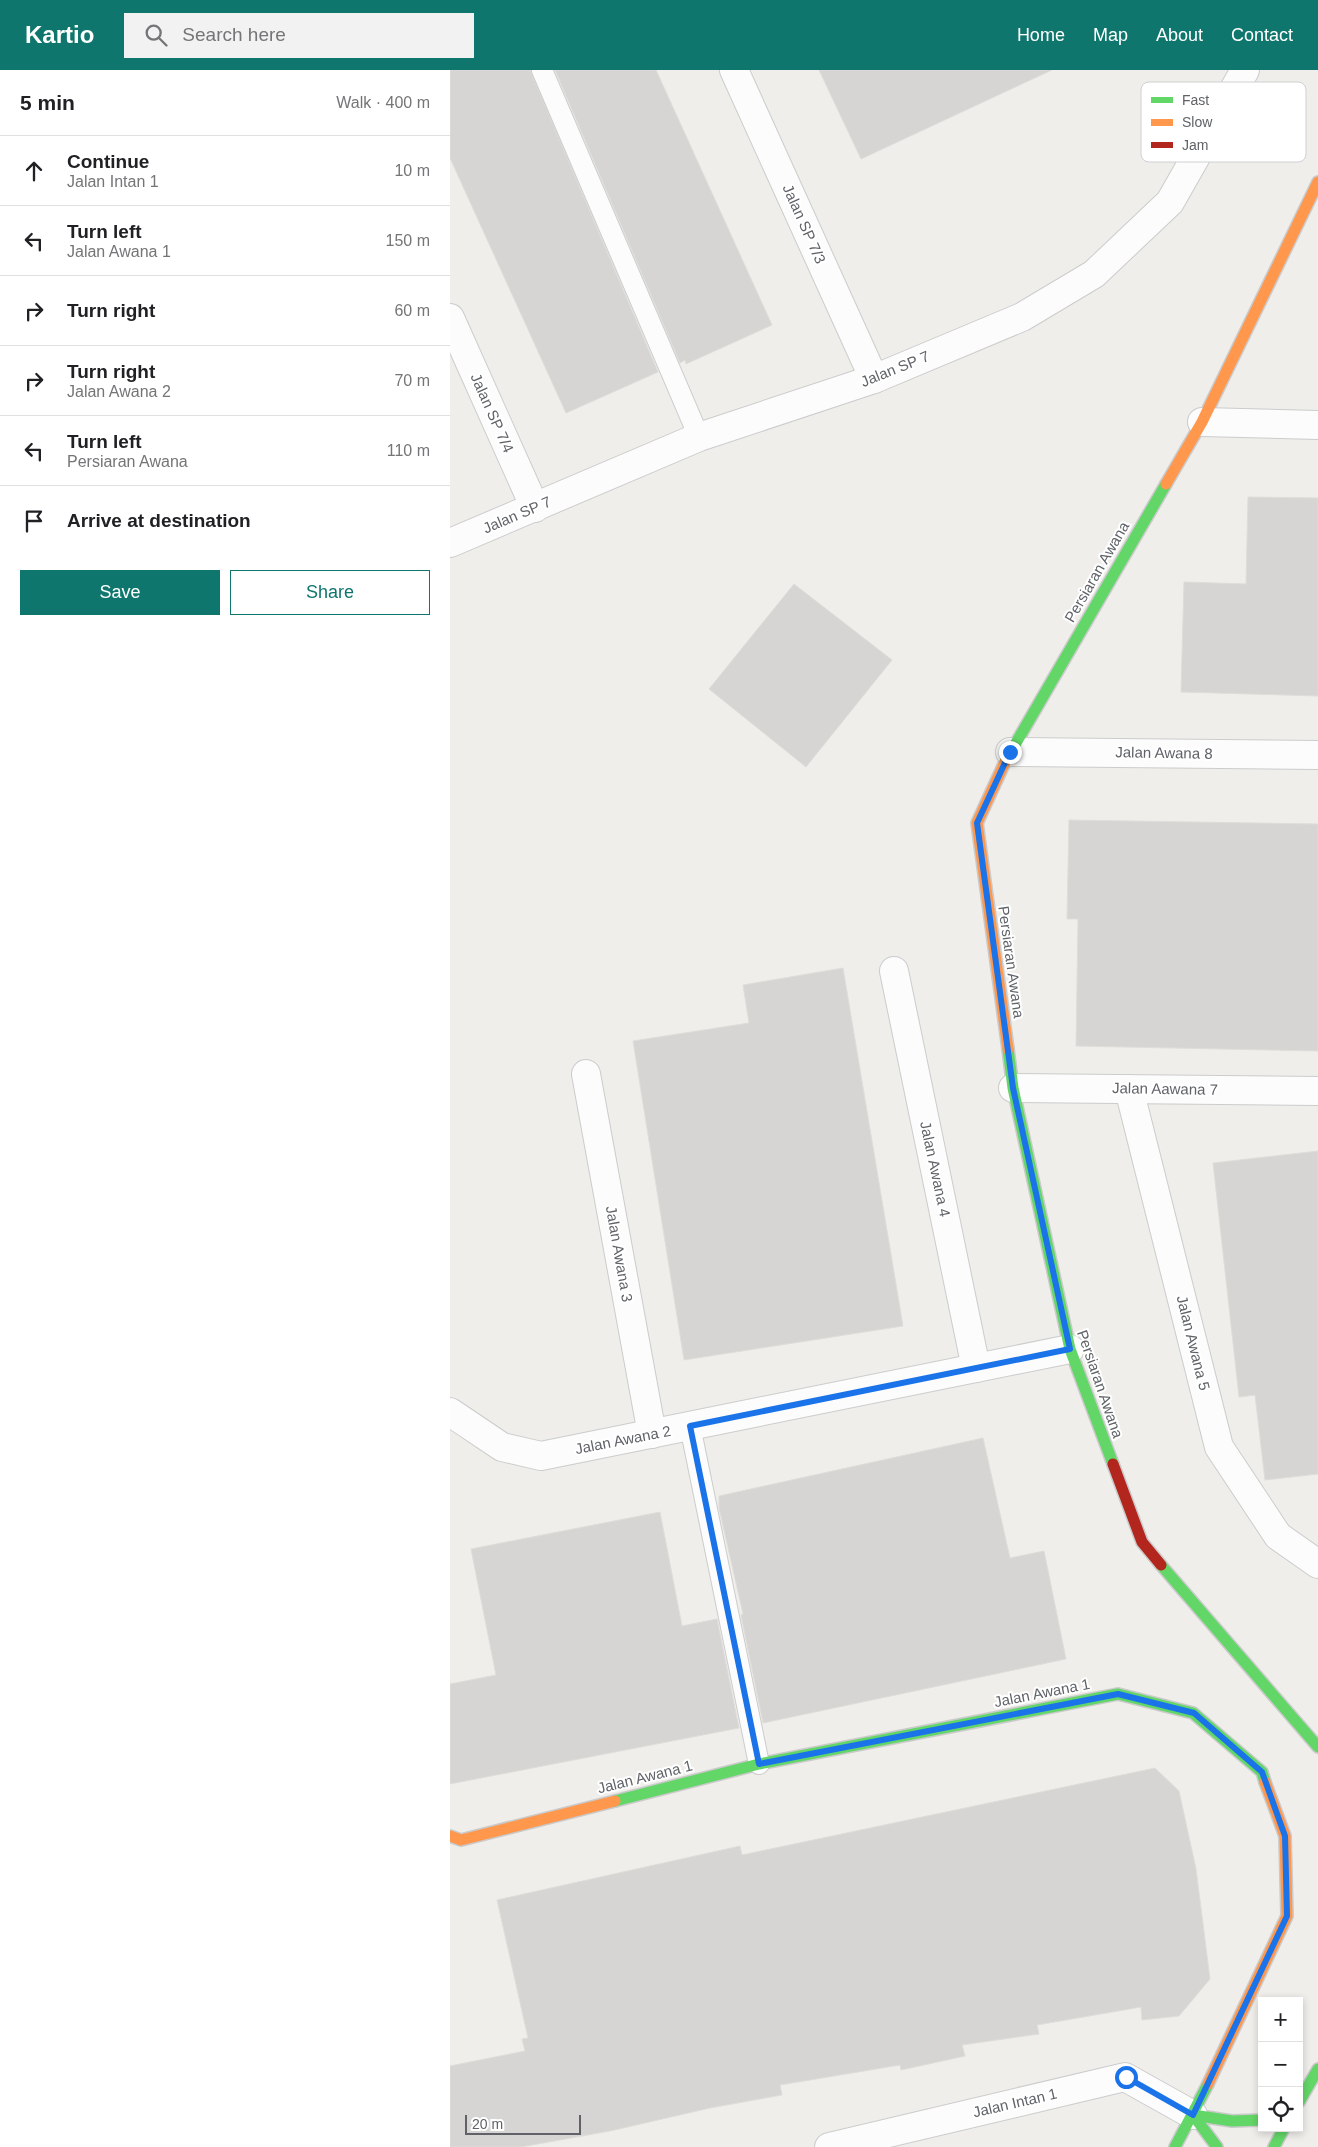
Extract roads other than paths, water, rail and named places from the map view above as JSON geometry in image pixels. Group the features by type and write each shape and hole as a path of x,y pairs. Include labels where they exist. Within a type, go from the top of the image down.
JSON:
{"street":[{"name":"Jalan SP 7/3","path":"734,70 874,379"},
{"name":"Jalan SP 7","path":"1238,82 1245,70"},
{"name":"Jalan SP 7","path":"450,543 699,437 874,379 1022,317 1094,274 1170,202 1193,162"},
{"name":"Persiaran Awana","path":"1318,182 1202,422 1010,752 977,823 1013,1088 1070,1349 1142,1542 1318,1747"},
{"name":"Jalan SP 7/4","path":"450,318 534,508"},
{"path":"1202,422 1318,425"},
{"name":"Jalan Awana 8","path":"1010,752 1318,754"},
{"name":"Jalan Awana 4","path":"894,971 976,1368"},
{"name":"Jalan Awana 3","path":"586,1074 652,1434"},
{"name":"Jalan Aawana 7","path":"1013,1088 1318,1091"},
{"name":"Jalan Awana 5","path":"1129,1089 1219,1447 1278,1536 1318,1564"},
{"name":"Jalan Awana 2","path":"450,1412 502,1447 541,1456 1070,1349"},
{"name":"Jalan Awana 1","path":"450,1836 461,1840 759,1764 1118,1694 1194,1713 1262,1772 1285,1836 1287,1916 1176,2147"},
{"path":"1303,2095 1318,2069"},
{"name":"Jalan Intan 1","path":"830,2147 1126,2077 1193,2115"},
{"path":"1193,2115 1232,2121 1258,2120"},
{"path":"1193,2115 1217,2147"},
{"path":"1274,2147 1282,2132"}],"lane":[{"path":"542,70 699,437"},
{"path":"690,1426 759,1764"}]}
